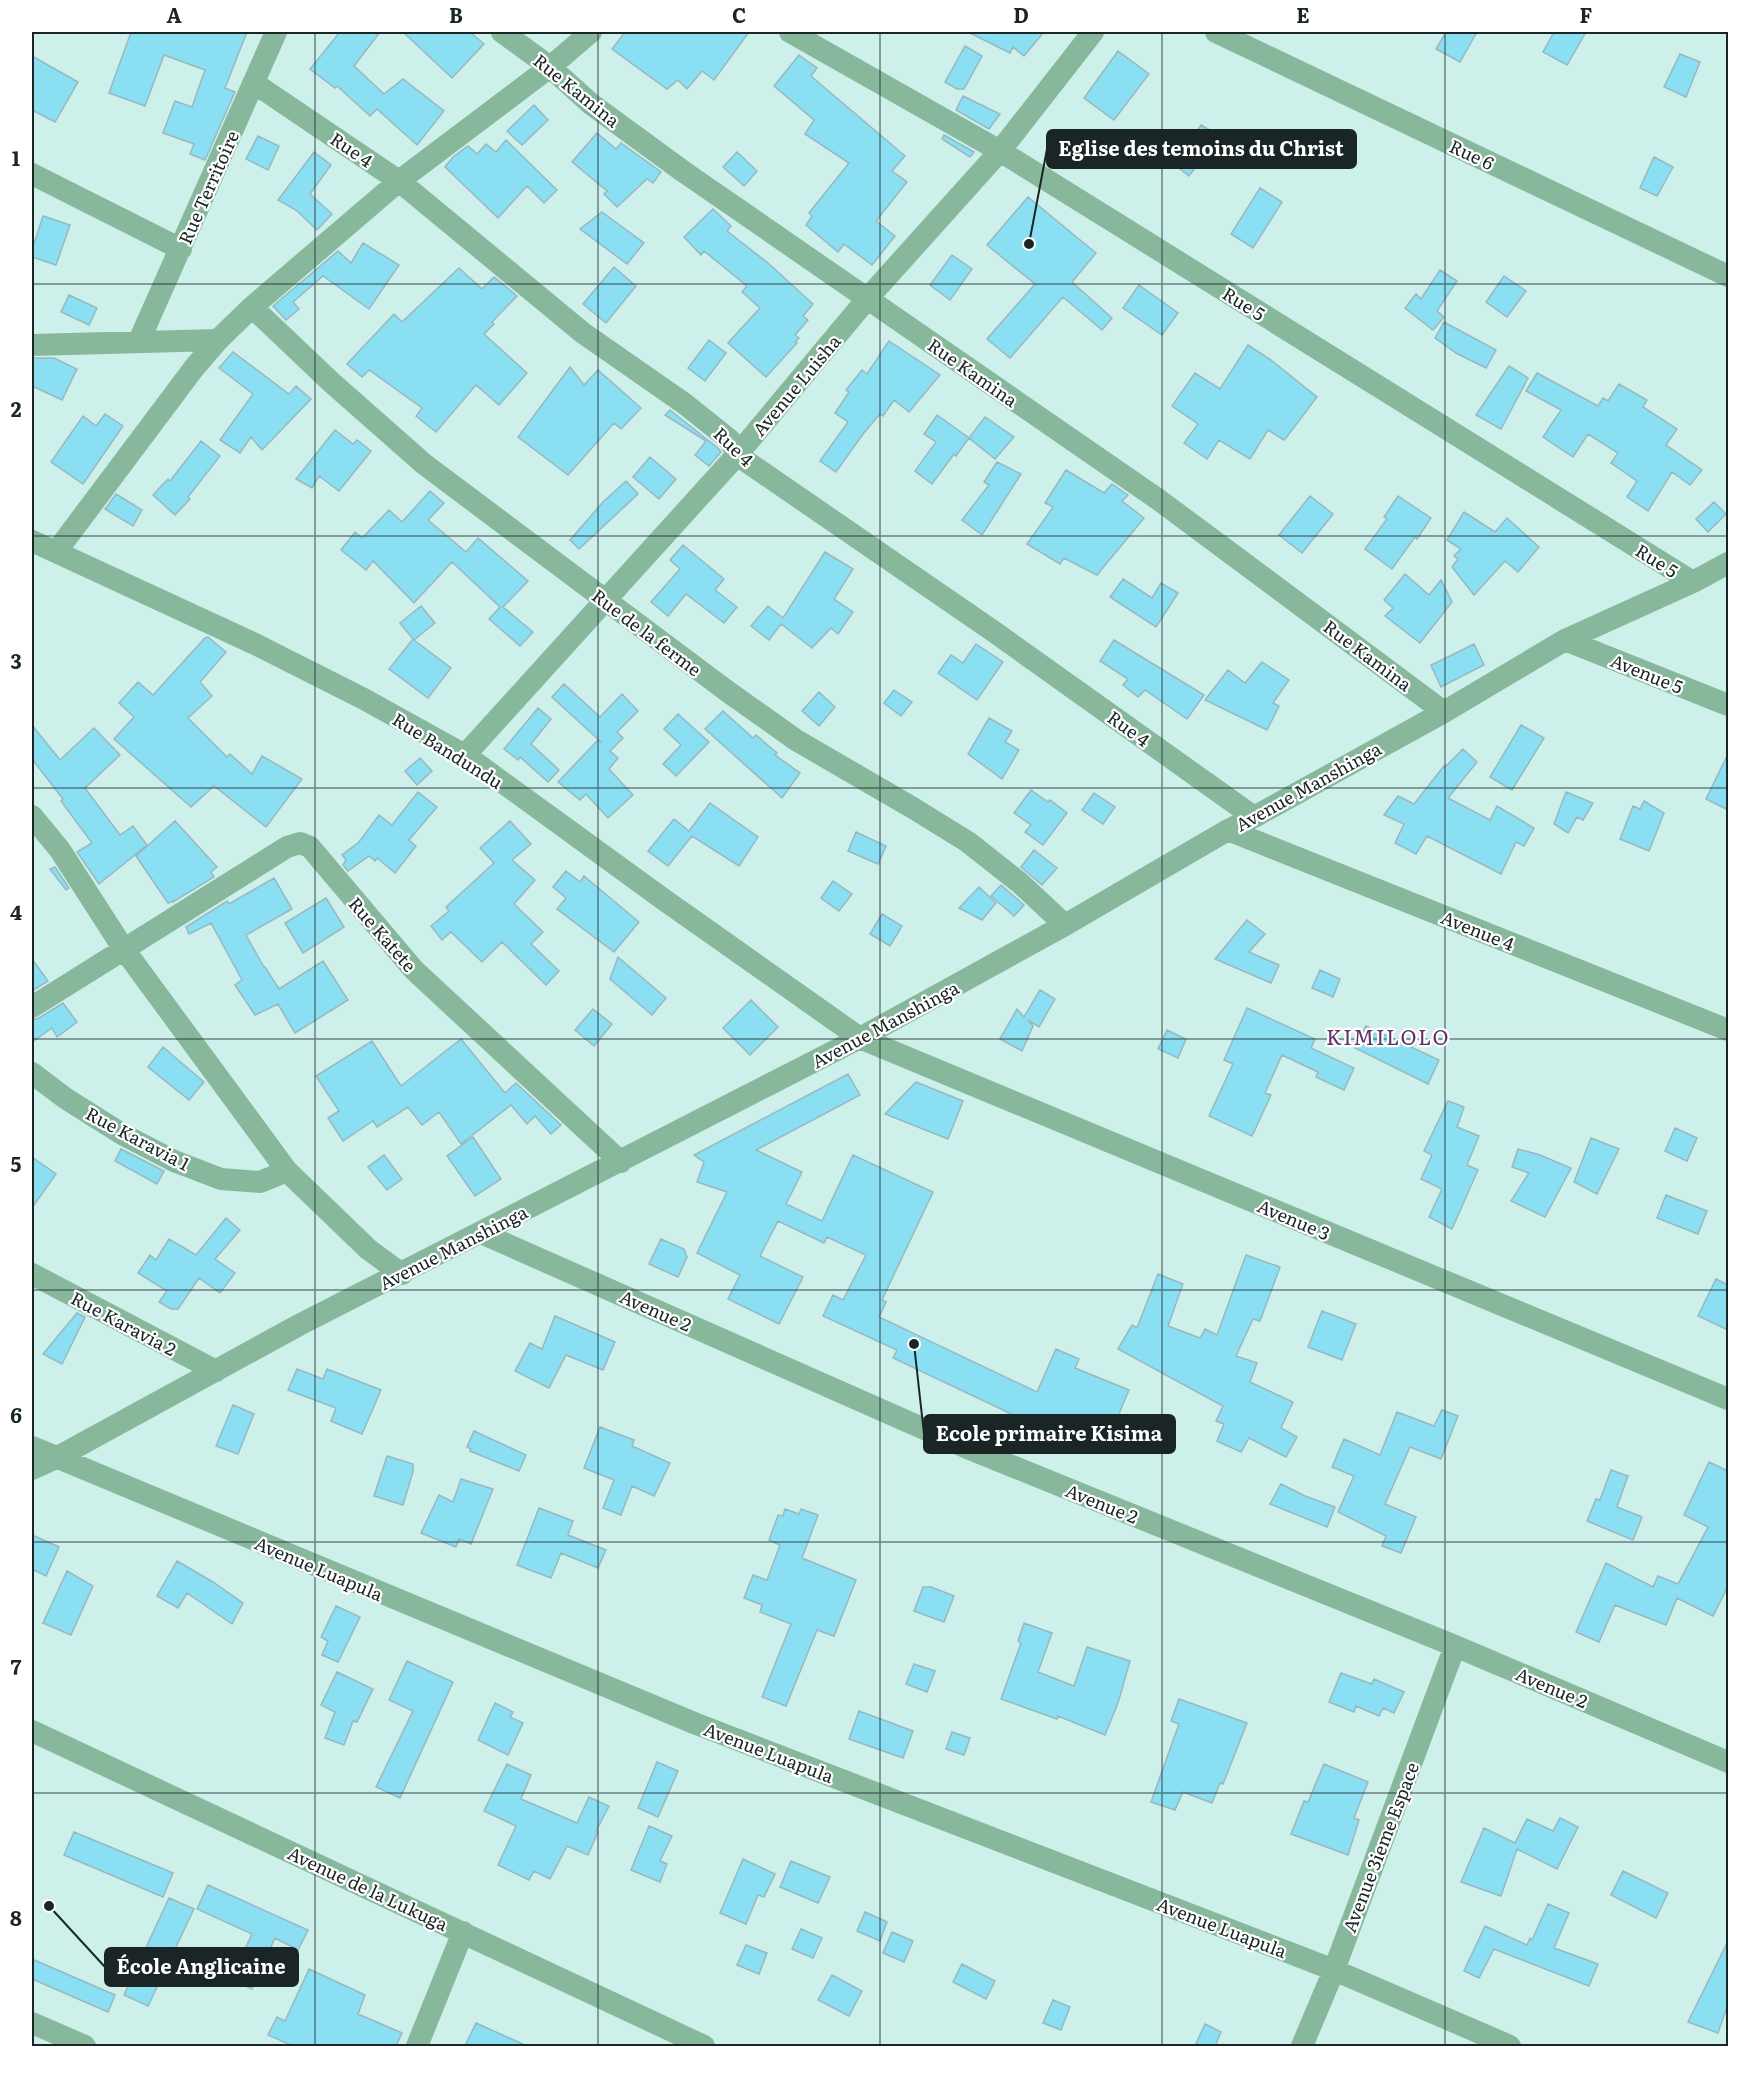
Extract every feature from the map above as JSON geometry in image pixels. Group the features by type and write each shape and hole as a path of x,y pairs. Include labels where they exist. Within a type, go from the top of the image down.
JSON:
{"street":[{"name":"Rue Territoire","path":"139,341 276,32"},
{"name":"Rue Kamina","path":"502,32 550,67 591,104 701,184 1159,500 1444,712"},
{"path":"56,552 194,368 218,340 252,307 399,181 550,67 591,32"},
{"name":"Rue 5","path":"790,32 1000,151 1693,582"},
{"name":"Avenue Luisha","path":"465,755 737,455 867,299 1000,151 1093,32"},
{"name":"Rue 6","path":"1216,32 1728,276"},
{"name":"Rue 4","path":"254,83 399,181 583,333 685,404 730,440 737,455 993,631 1254,817"},
{"path":"32,174 181,249"},
{"name":"Rue de la ferme","path":"252,307 331,382 424,464 606,602 796,740 968,842 1020,883 1065,925"},
{"path":"32,345 218,340"},
{"name":"Rue Bandundu","path":"32,541 255,644 364,699 465,755 860,1038"},
{"name":"Avenue Manshinga","path":"32,1469 299,1325 860,1038 1065,925 1228,830 1444,712 1565,640 1693,582 1728,562"},
{"name":"Avenue 5","path":"1565,640 1728,705"},
{"path":"32,816 60,850 123,948 287,1171 368,1249 402,1274"},
{"name":"Avenue 4","path":"1228,830 1728,1029"},
{"name":"Rue Katete","path":"32,1007 287,847 300,843 310,848 414,970 621,1162"},
{"name":"Avenue 3","path":"860,1038 1728,1399"},
{"name":"Rue Karavia 1","path":"32,1073 65,1098 122,1134 184,1165 221,1179 260,1182 287,1171"},
{"name":"Avenue 2","path":"481,1233 965,1447 1455,1646 1728,1762"},
{"name":"Rue Karavia 2","path":"32,1274 216,1371"},
{"name":"Avenue Luapula","path":"32,1447 694,1723 1334,1970 1510,2046"},
{"path":"32,1481 56,1458"},
{"name":"Avenue 3ieme Espace","path":"1302,2046 1334,1970 1455,1646"},
{"name":"Avenue de la Lukuga","path":"32,1731 704,2046"},
{"path":"417,2046 463,1932"},
{"path":"32,2023 85,2046"}],"building":[{"path":"131,32 247,32 225,88 235,92 205,160 190,154 194,144 163,133 175,101 192,107 205,70 164,55 145,106 109,93"},
{"path":"340,32 380,32 354,66 384,94 403,79 444,111 417,145 377,109 370,116 337,86 335,88 310,69"},
{"path":"403,32 470,32 484,44 452,78"},
{"path":"625,32 749,32 714,80 702,71 687,89 678,80 667,89 612,49"},
{"path":"968,32 1044,32 1024,56 1013,47 1010,53"},
{"path":"1446,32 1477,32 1460,62 1436,49"},
{"path":"1554,32 1586,32 1567,65 1543,52"},
{"path":"965,46 982,56 964,89 957,89 945,82"},
{"path":"1118,51 1149,74 1114,120 1084,98"},
{"path":"1680,54 1700,62 1686,97 1664,87"},
{"path":"799,55 817,68 811,76 905,156 892,171 907,182 876,221 895,236 872,265 844,244 838,252 806,225 812,216 809,213 849,163 805,134 814,120 774,86"},
{"path":"32,56 78,82 55,122 32,110"},
{"path":"963,96 1000,114 989,129 956,110"},
{"path":"534,105 548,120 522,145 507,131"},
{"path":"1201,125 1220,136 1189,176 1171,162 1182,147 1185,150"},
{"path":"597,133 616,149 621,143 661,172 653,183 647,179 617,207 604,194 607,191 572,162"},
{"path":"944,135 974,152 970,157 942,139"},
{"path":"258,136 279,146 268,170 246,159"},
{"path":"506,140 557,190 544,203 527,186 498,218 445,167 453,157 468,146 477,154 486,144 496,152"},
{"path":"314,152 331,165 310,194 332,214 317,230 296,210 278,200"},
{"path":"737,152 757,171 744,186 723,167"},
{"path":"1654,157 1673,167 1657,196 1640,188"},
{"path":"1260,188 1282,202 1253,248 1231,234"},
{"path":"1028,197 1096,253 1072,282 1112,318 1102,330 1063,297 1010,358 987,339 1035,284 987,245"},
{"path":"713,209 731,226 727,231 768,263 813,304 803,316 808,320 795,335 799,338 795,342 797,343 766,377 728,343 760,308 742,292 747,286 704,251 701,255 684,237"},
{"path":"602,212 644,243 627,264 580,229"},
{"path":"43,216 70,225 56,265 32,257 32,250"},
{"path":"363,243 399,265 369,309 323,276 293,302 299,309 286,320 273,306 338,251 351,263"},
{"path":"952,255 972,269 950,300 930,285"},
{"path":"614,267 636,286 606,323 583,304"},
{"path":"459,268 482,289 494,277 517,296 492,322 494,324 484,334 527,373 499,405 476,385 436,432 416,416 422,408 369,370 362,377 347,364 394,314 402,322"},
{"path":"1440,270 1457,281 1437,311 1444,317 1433,330 1405,308 1416,294 1421,299"},
{"path":"1504,276 1526,291 1507,317 1486,302"},
{"path":"1139,285 1178,313 1162,335 1123,308"},
{"path":"69,295 97,308 89,325 61,312"},
{"path":"1444,322 1496,350 1486,368 1456,353 1435,338"},
{"path":"709,340 726,353 705,381 688,368"},
{"path":"889,341 940,375 909,412 894,400 883,416 880,414 863,434 836,472 820,461 848,422 835,413 849,392 846,390 862,370 867,374"},
{"path":"1248,345 1271,360 1317,397 1284,440 1268,430 1250,459 1219,440 1207,459 1184,443 1198,424 1172,406 1195,373 1220,389"},
{"path":"233,352 289,394 296,386 311,399 262,450 251,437 240,453 220,440 253,394 219,368"},
{"path":"32,358 54,358 77,369 62,400 32,386"},
{"path":"1509,366 1528,378 1501,429 1476,415"},
{"path":"570,367 584,385 598,370 641,408 621,429 614,423 568,475 518,437"},
{"path":"1537,373 1598,406 1603,398 1608,401 1619,384 1647,400 1643,407 1677,429 1666,445 1702,470 1690,485 1672,472 1648,511 1627,497 1637,481 1611,463 1618,453 1588,434 1573,457 1543,437 1561,410 1526,391"},
{"path":"670,410 719,449 721,452 709,466 695,455 706,441 665,415"},
{"path":"105,414 123,426 83,484 51,462 83,416 96,426"},
{"path":"937,415 969,438 932,484 915,471 936,442 924,434"},
{"path":"985,417 1014,437 995,459 969,438"},
{"path":"335,430 353,444 357,440 371,451 339,491 319,476 312,488 296,479"},
{"path":"201,441 220,456 188,497 190,499 175,515 153,495 168,479 170,481"},
{"path":"650,457 676,479 659,499 633,477"},
{"path":"997,462 1021,474 982,535 962,520 989,485 984,482"},
{"path":"1066,470 1104,493 1112,484 1128,495 1122,501 1144,518 1097,575 1064,558 1060,564 1027,544 1053,507 1045,503"},
{"path":"626,481 638,494 579,549 570,540 603,502"},
{"path":"430,491 444,503 428,520 466,552 478,538 528,581 503,607 533,632 520,646 489,619 500,607 452,562 414,603 373,561 366,570 341,550 355,532 362,538 389,510 402,522"},
{"path":"116,494 142,510 133,526 105,509"},
{"path":"1310,496 1333,514 1302,553 1279,535"},
{"path":"1398,496 1431,518 1392,569 1365,549 1387,519 1384,517"},
{"path":"1714,502 1726,514 1708,532 1696,519"},
{"path":"1464,512 1495,532 1507,518 1539,547 1518,572 1505,561 1474,595 1452,567 1458,559 1454,556 1461,549 1447,540"},
{"path":"683,545 724,579 715,590 737,607 724,623 686,594 668,616 651,602 680,569 670,560"},
{"path":"825,552 853,569 834,599 853,612 838,634 831,628 812,648 781,624 769,640 751,626 768,606 783,618"},
{"path":"1405,574 1429,595 1441,580 1452,602 1420,643 1385,616 1393,608 1384,600"},
{"path":"1123,579 1152,598 1161,583 1178,593 1156,627 1110,597"},
{"path":"421,606 435,623 414,640 451,668 428,698 389,669 413,639 400,623"},
{"path":"208,637 226,652 200,682 212,696 188,718 227,757 230,754 252,774 262,756 302,779 266,827 214,786 191,807 114,739 134,717 119,703 138,682 153,695"},
{"path":"1114,640 1204,695 1187,719 1145,690 1138,697 1123,685 1128,679 1100,661"},
{"path":"976,644 1003,662 977,700 938,673 951,655 963,663"},
{"path":"1474,644 1484,665 1441,687 1431,665"},
{"path":"1262,662 1289,680 1273,703 1279,706 1267,730 1205,700 1228,670 1245,683"},
{"path":"564,684 600,717 622,694 638,711 617,732 623,738 610,751 618,758 609,769 633,795 608,818 586,794 580,800 558,782 598,740 602,743 552,697"},
{"path":"894,690 912,702 901,716 884,703"},
{"path":"819,692 835,707 819,726 802,711"},
{"path":"538,708 551,719 531,744 559,770 548,782 520,757 518,760 504,749"},
{"path":"723,711 753,738 756,735 777,753 775,755 800,773 782,798 705,729"},
{"path":"678,714 709,742 676,776 663,764 681,745 664,729"},
{"path":"989,718 1012,731 1005,742 1019,750 1002,779 968,754"},
{"path":"32,725 60,760 94,728 120,755 85,788 120,835 133,826 147,845 99,884 77,852 92,843 61,801 63,799 32,759"},
{"path":"1521,725 1544,738 1512,790 1490,777"},
{"path":"1463,749 1477,762 1448,798 1490,820 1497,806 1534,828 1524,846 1516,842 1501,874 1427,836 1416,854 1395,843 1404,824 1384,815 1398,796 1414,804 1444,766"},
{"path":"1728,754 1728,810 1706,799"},
{"path":"420,758 432,771 417,785 405,771"},
{"path":"1031,790 1048,802 1050,800 1067,813 1043,845 1025,832 1031,825 1014,813"},
{"path":"418,792 437,807 409,840 416,846 395,873 377,858 375,861 369,856 348,871 343,865 346,860 342,855 359,842 379,815 392,825"},
{"path":"1566,792 1593,803 1583,820 1577,817 1568,833 1554,824"},
{"path":"1094,793 1115,807 1103,824 1082,810"},
{"path":"1644,801 1664,813 1649,851 1620,839 1633,806 1640,809"},
{"path":"710,803 758,837 739,866 692,836 668,866 648,851 674,819 689,831"},
{"path":"175,821 217,867 211,872 214,877 168,903 136,856"},
{"path":"510,821 531,844 512,860 535,880 514,904 543,932 531,944 559,971 546,985 502,942 482,962 451,932 442,940 431,926 449,911 446,907 494,863 480,848"},
{"path":"856,832 886,846 878,864 848,851"},
{"path":"1034,850 1057,868 1042,885 1021,867"},
{"path":"55,867 69,888 66,890 50,869"},
{"path":"566,871 580,882 584,876 639,922 614,952 557,909 566,898 553,887"},
{"path":"274,878 292,909 246,935 264,967 279,989 323,961 348,1000 295,1033 278,1004 255,1015 235,985 242,980 211,923 189,934 186,927 227,901 229,904"},
{"path":"833,881 852,894 839,911 821,898"},
{"path":"1001,885 1024,905 1014,916 991,896"},
{"path":"979,887 996,903 982,920 959,908"},
{"path":"326,898 344,927 303,953 285,923"},
{"path":"882,914 902,926 890,946 870,934"},
{"path":"1247,920 1265,934 1249,952 1279,965 1271,983 1215,959"},
{"path":"618,957 666,998 652,1015 610,979"},
{"path":"32,959 48,981 32,991"},
{"path":"1320,970 1340,979 1333,997 1312,988"},
{"path":"1040,990 1055,999 1039,1027 1028,1020 1033,1026 1022,1051 1000,1039 1017,1009 1024,1017"},
{"path":"751,1000 778,1027 750,1055 723,1028"},
{"path":"63,1003 77,1022 57,1037 52,1028 32,1042 32,1020"},
{"path":"1247,1008 1315,1039 1311,1048 1354,1068 1344,1090 1316,1077 1318,1072 1282,1055 1265,1093 1271,1095 1252,1136 1209,1116 1233,1064 1224,1060"},
{"path":"593,1009 612,1024 594,1046 575,1030"},
{"path":"1366,1026 1439,1060 1428,1084 1355,1048"},
{"path":"1167,1030 1186,1039 1178,1058 1158,1049"},
{"path":"461,1039 505,1093 516,1083 561,1125 551,1134 535,1116 527,1124 511,1105 461,1144 439,1112 422,1125 408,1107 377,1127 373,1121 343,1141 328,1118 339,1111 316,1076 372,1041 401,1086"},
{"path":"163,1047 204,1082 189,1100 148,1067"},
{"path":"848,1074 860,1095 756,1150 802,1172 786,1204 822,1221 853,1155 933,1192 882,1300 886,1302 879,1317 1037,1392 1056,1349 1079,1359 1075,1368 1129,1390 1108,1440 1053,1418 1046,1434 1023,1424 1024,1420 893,1358 897,1350 823,1316 833,1295 843,1300 866,1255 827,1237 824,1243 778,1221 760,1256 803,1277 779,1324 728,1299 740,1275 697,1253 727,1192 697,1182 704,1162 694,1155"},
{"path":"916,1082 963,1101 948,1139 885,1114"},
{"path":"1448,1101 1464,1107 1457,1127 1479,1136 1467,1165 1478,1170 1452,1229 1429,1217 1442,1189 1421,1179 1432,1155 1424,1151"},
{"path":"1675,1128 1697,1138 1687,1161 1665,1151"},
{"path":"473,1137 501,1179 475,1196 447,1156"},
{"path":"1591,1138 1619,1149 1597,1194 1574,1182"},
{"path":"121,1149 164,1171 157,1184 115,1161"},
{"path":"1518,1149 1571,1168 1545,1217 1511,1201 1529,1173 1512,1167"},
{"path":"384,1155 402,1179 387,1190 368,1167"},
{"path":"32,1157 56,1174 32,1208"},
{"path":"1666,1195 1707,1211 1698,1234 1657,1218"},
{"path":"226,1218 240,1230 215,1259 235,1273 220,1293 199,1278 178,1309 171,1309 159,1302 167,1291 138,1273 150,1255 156,1260 169,1239 196,1255"},
{"path":"661,1239 684,1249 687,1257 678,1277 649,1264"},
{"path":"1246,1255 1280,1267 1260,1321 1253,1319 1236,1356 1257,1363 1250,1382 1293,1402 1281,1428 1297,1437 1286,1457 1249,1438 1241,1452 1217,1441 1224,1424 1216,1421 1223,1406 1118,1349 1132,1325 1137,1328 1158,1274 1183,1284 1168,1326 1200,1338 1205,1329 1217,1335"},
{"path":"1716,1279 1728,1285 1728,1330 1698,1316"},
{"path":"1322,1311 1356,1324 1342,1360 1308,1347"},
{"path":"77,1313 85,1317 62,1364 43,1354"},
{"path":"555,1316 615,1342 603,1370 566,1355 549,1388 515,1371 530,1343 542,1349"},
{"path":"297,1369 323,1379 327,1369 381,1390 362,1434 331,1421 336,1408 288,1390"},
{"path":"233,1405 254,1414 238,1454 216,1446"},
{"path":"1442,1410 1458,1416 1441,1459 1410,1447 1385,1504 1416,1517 1401,1553 1382,1546 1386,1536 1338,1512 1354,1476 1332,1467 1344,1439 1380,1455 1397,1412 1434,1426"},
{"path":"600,1427 634,1440 632,1446 670,1463 654,1496 632,1486 621,1515 603,1508 614,1480 584,1468"},
{"path":"474,1431 526,1455 519,1471 470,1451 471,1449 467,1447"},
{"path":"387,1456 413,1464 413,1472 403,1505 374,1496"},
{"path":"1709,1462 1728,1471 1728,1586 1713,1616 1677,1598 1666,1625 1615,1605 1599,1642 1576,1632 1606,1563 1653,1587 1658,1576 1678,1584 1708,1527 1684,1515"},
{"path":"1611,1470 1628,1476 1617,1507 1642,1517 1633,1540 1587,1521 1596,1499 1600,1500"},
{"path":"461,1479 493,1489 471,1544 459,1539 456,1547 421,1533 439,1495 453,1502"},
{"path":"1281,1484 1335,1507 1327,1527 1270,1504"},
{"path":"539,1508 573,1521 568,1535 606,1550 598,1568 561,1553 551,1578 517,1565"},
{"path":"785,1509 799,1514 801,1509 818,1515 802,1558 856,1580 834,1636 817,1630 786,1706 762,1697 791,1624 760,1612 762,1605 744,1598 753,1575 767,1580 780,1545 769,1540 778,1515 783,1516"},
{"path":"32,1535 59,1547 46,1576 32,1569"},
{"path":"177,1561 243,1603 232,1624 187,1593 178,1608 157,1596"},
{"path":"67,1571 93,1586 71,1635 43,1623"},
{"path":"923,1587 931,1587 954,1596 944,1622 914,1611"},
{"path":"336,1606 360,1617 338,1662 322,1655 328,1641 321,1637"},
{"path":"1024,1623 1052,1633 1038,1672 1074,1686 1087,1647 1130,1661 1118,1703 1105,1735 1058,1716 1057,1719 1001,1699 1021,1643 1018,1641"},
{"path":"407,1661 453,1682 400,1798 376,1787 413,1711 389,1700"},
{"path":"914,1664 935,1671 927,1692 906,1684"},
{"path":"337,1672 373,1689 357,1722 353,1721 344,1745 325,1738 335,1712 321,1705"},
{"path":"1341,1673 1372,1684 1374,1679 1404,1692 1394,1713 1383,1708 1379,1716 1356,1706 1354,1712 1329,1702"},
{"path":"1179,1699 1247,1723 1223,1784 1220,1783 1212,1803 1183,1792 1175,1810 1151,1802 1179,1724 1171,1721"},
{"path":"495,1703 513,1712 510,1717 523,1723 508,1755 478,1740"},
{"path":"859,1711 913,1731 903,1758 849,1739"},
{"path":"952,1732 970,1738 964,1755 946,1749"},
{"path":"657,1762 678,1771 658,1817 638,1808"},
{"path":"507,1764 531,1775 521,1799 577,1823 589,1797 609,1806 596,1831 598,1832 588,1855 567,1846 550,1879 534,1871 529,1880 498,1865 516,1826 484,1811"},
{"path":"1324,1764 1368,1782 1354,1818 1359,1820 1348,1855 1291,1834 1304,1801 1308,1802"},
{"path":"1560,1818 1578,1827 1557,1869 1517,1849 1501,1896 1461,1882 1484,1828 1515,1843 1527,1819 1553,1831"},
{"path":"649,1826 672,1836 660,1861 667,1864 660,1882 631,1870"},
{"path":"74,1832 173,1873 163,1897 64,1855"},
{"path":"743,1859 775,1874 764,1897 758,1895 746,1924 720,1913"},
{"path":"791,1861 830,1877 818,1903 780,1887"},
{"path":"1623,1871 1668,1893 1656,1918 1611,1895"},
{"path":"208,1885 308,1930 298,1950 275,1938 252,1989 231,1979 252,1934 197,1909"},
{"path":"169,1898 194,1909 148,2006 124,1995"},
{"path":"1548,1904 1569,1913 1554,1948 1598,1964 1589,1986 1494,1949 1479,1978 1464,1971 1485,1926 1527,1945 1530,1938 1532,1940"},
{"path":"865,1912 887,1922 880,1941 857,1931"},
{"path":"801,1929 822,1938 813,1958 792,1949"},
{"path":"892,1932 913,1941 904,1962 883,1953"},
{"path":"1728,1941 1728,2004 1718,2033 1688,2022"},
{"path":"746,1945 767,1953 759,1974 737,1965"},
{"path":"32,1959 115,1995 108,2012 32,1979"},
{"path":"962,1964 995,1981 986,1999 953,1982"},
{"path":"309,1969 365,1995 358,2014 402,2033 396,2046 293,2046 268,2035 277,2017 285,2021"},
{"path":"832,1975 862,1991 849,2016 818,2000"},
{"path":"1053,2000 1070,2007 1061,2030 1043,2023"},
{"path":"476,2023 527,2046 465,2046"},
{"path":"1205,2024 1221,2032 1215,2046 1195,2046"}],"place":[{"name":"Eglise des temoins du Christ","path":"1029,244"},
{"name":"Ecole primaire Kisima","path":"914,1344"},
{"name":"École Anglicaine","path":"49,1906"}],"district":[{"name":"KIMILOLO","path":"1388,1035"}]}
